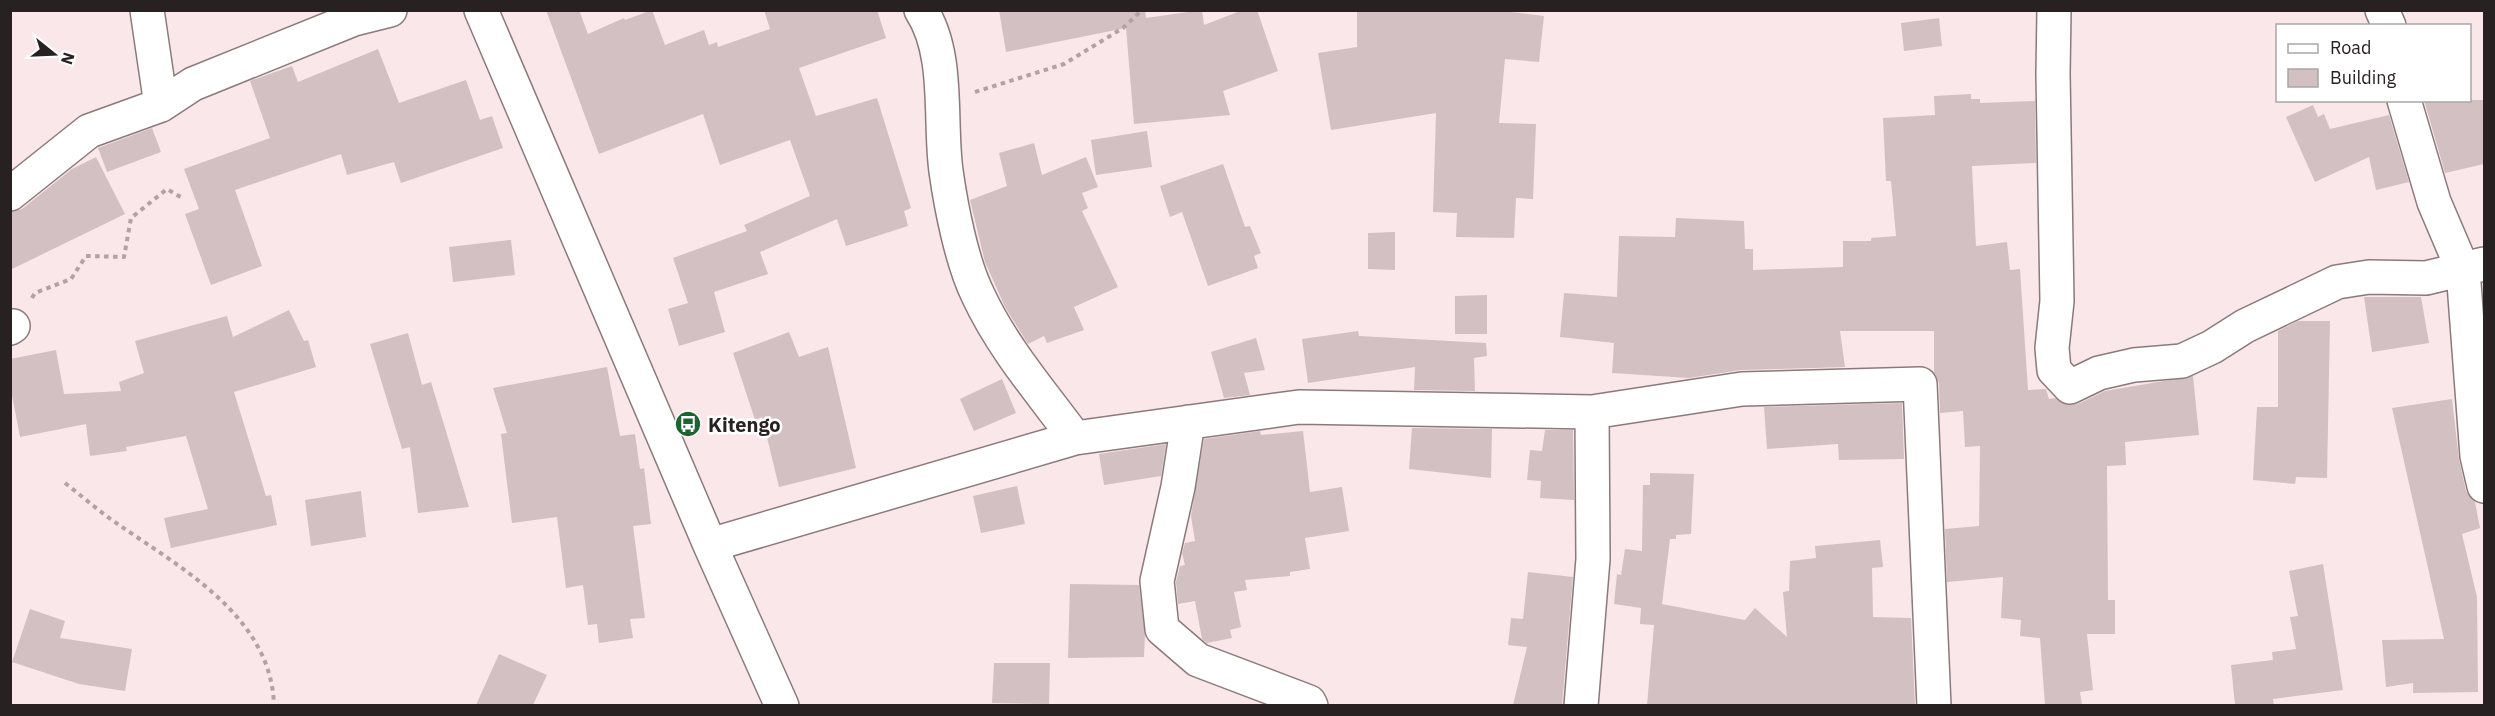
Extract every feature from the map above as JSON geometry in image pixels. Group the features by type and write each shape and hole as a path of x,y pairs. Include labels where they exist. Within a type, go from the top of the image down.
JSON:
{"street":[{"path":"147,10 161,105"},
{"path":"10,194 89,131 161,105 193,84 354,19 390,10"},
{"path":"481,10 710,545 782,705"},
{"path":"921,10 929,22 937,48 946,171 958,233 977,294 1011,351 1075,438"},
{"path":"2054,10 2057,302 2052,348 2054,370 2070,387 2100,373 2134,365 2182,361 2245,326 2337,282 2370,277 2426,278 2474,267"},
{"path":"2382,10 2388,24"},
{"path":"2405,102 2434,202 2474,267 2477,456 2484,486"},
{"path":"710,545 1075,438 1299,407 1592,412 1742,389 1920,384 1934,705"},
{"path":"1581,705 1593,559 1592,412"},
{"path":"1188,423 1157,581 1162,629 1198,660 1309,702 1311,705"}],"path":[{"path":"941,102 1064,64 1123,28 1142,10"},
{"path":"12,327 35,293 70,279 86,256 124,256 131,218 167,189 184,198"},
{"path":"65,483 112,520 203,584 225,604 240,621 269,668 274,705"}],"building":[{"path":"546,10 579,10 588,34 624,18 625,20 652,10 665,45 704,30 709,45 717,42 718,47 770,29 764,10 877,10 886,38 799,68 816,116 877,98 911,208 904,211 908,226 846,246 837,219 760,252 768,274 714,292 725,332 679,346 668,309 688,303 673,258 747,231 744,225 810,196 790,140 720,165 703,114 599,154"},
{"path":"999,10 1145,10 1146,18 1202,10 1204,25 1243,10 1257,10 1278,71 1223,91 1230,115 1134,124 1126,28 1006,52"},
{"path":"1357,10 1494,10 1544,16 1539,62 1505,59 1499,123 1536,124 1533,199 1516,198 1514,238 1456,237 1457,213 1433,212 1436,113 1331,130 1318,53 1357,47"},
{"path":"1939,18 1942,46 1904,51 1901,23"},
{"path":"378,49 399,103 466,80 480,120 492,116 503,148 401,183 394,162 347,175 341,154 235,190 262,266 211,285 185,214 199,209 184,169 270,138 250,81 292,66 298,82"},
{"path":"1971,94 1971,99 1980,99 1980,103 2035,101 2036,163 1972,166 1976,246 2007,242 2010,270 2020,269 2028,390 2046,389 2049,399 2055,398 2067,405 2078,404 2105,391 2193,376 2199,435 2125,442 2126,465 2107,466 2108,600 2115,600 2115,634 2087,634 2093,690 2080,692 2082,705 2045,705 2040,638 2020,636 2021,620 2001,618 2003,577 1947,582 1945,529 1979,526 1980,446 1965,447 1963,411 1940,413 1939,383 1934,372 1934,331 1840,331 1845,367 1741,370 1689,378 1612,373 1614,343 1560,337 1564,293 1617,297 1619,236 1675,237 1676,218 1744,221 1745,249 1753,249 1753,270 1843,267 1843,241 1871,241 1871,238 1896,236 1891,181 1886,181 1883,118 1935,115 1934,96"},
{"path":"2484,100 2484,164 2445,173 2425,102"},
{"path":"2313,105 2318,117 2324,114 2330,129 2389,115 2409,182 2376,190 2369,157 2315,182 2286,117"},
{"path":"152,128 161,152 107,172 98,148"},
{"path":"1147,131 1152,167 1096,175 1091,140"},
{"path":"1034,143 1042,175 1086,157 1098,187 1082,193 1088,208 1082,211 1118,287 1074,307 1084,330 1047,343 1044,336 1028,344 1005,307 985,262 970,200 1007,186 999,153"},
{"path":"96,157 125,214 10,270 10,212 22,209 72,169"},
{"path":"1223,164 1245,227 1250,226 1261,253 1254,256 1258,268 1208,286 1182,212 1170,217 1160,186"},
{"path":"1395,232 1395,270 1368,269 1368,233"},
{"path":"511,240 515,275 453,282 449,247"},
{"path":"1487,295 1487,334 1455,334 1455,296"},
{"path":"2364,297 2421,297 2429,343 2372,352"},
{"path":"289,310 304,341 308,340 316,367 234,392 266,496 271,495 277,525 171,548 164,518 208,509 186,436 126,447 127,451 90,456 86,424 20,437 10,385 10,359 56,350 64,394 121,391 119,382 144,373 135,341 227,316 233,337"},
{"path":"2298,321 2330,321 2327,478 2296,477 2295,484 2253,480 2257,407 2278,407 2278,331"},
{"path":"1358,331 1359,336 1486,343 1487,356 1474,358 1475,391 1414,390 1415,367 1308,383 1302,339"},
{"path":"789,332 799,357 828,347 856,468 779,487 762,417 755,420 733,353"},
{"path":"408,333 422,385 431,382 469,507 418,513 410,447 402,449 370,344"},
{"path":"1256,338 1265,370 1244,373 1250,395 1224,398 1211,352"},
{"path":"607,367 620,436 635,434 640,469 644,468 651,524 633,526 645,618 630,619 633,638 599,643 597,624 588,625 583,585 566,588 557,517 512,523 501,434 507,433 493,388"},
{"path":"1002,379 1016,413 974,431 960,399"},
{"path":"2452,399 2459,460 2466,491 2475,502 2480,528 2462,534 2477,597 2478,692 2413,693 2413,683 2386,687 2382,640 2444,639 2392,408"},
{"path":"1902,403 1904,459 1839,460 1838,444 1767,449 1764,407"},
{"path":"1412,428 1492,429 1491,478 1409,469"},
{"path":"1545,430 1573,430 1574,500 1540,498 1541,481 1527,480 1530,450 1542,451"},
{"path":"1260,431 1261,435 1303,431 1310,492 1342,487 1349,531 1305,538 1310,569 1290,572 1290,576 1245,580 1247,590 1234,592 1241,627 1230,630 1232,638 1207,643 1202,639 1195,601 1178,604 1176,582 1180,566 1185,565 1182,553 1185,543 1195,541 1191,516 1204,439"},
{"path":"1166,444 1161,476 1104,485 1099,454"},
{"path":"1650,473 1694,474 1691,534 1676,535 1676,539 1670,539 1662,604 1745,620 1755,608 1787,637 1783,592 1789,591 1790,561 1816,558 1815,546 1880,540 1883,567 1872,568 1873,617 1911,618 1915,705 1647,705 1654,625 1640,624 1641,608 1614,604 1617,574 1621,575 1625,549 1642,551 1643,485 1650,485"},
{"path":"1017,486 1025,524 981,533 973,496"},
{"path":"361,491 366,537 311,546 305,500"},
{"path":"2323,564 2343,690 2273,699 2274,705 2235,705 2231,665 2273,660 2272,652 2296,649 2290,617 2298,616 2289,571"},
{"path":"1528,572 1573,577 1562,705 1513,705 1527,647 1508,645 1511,618 1523,619"},
{"path":"1070,584 1139,585 1145,634 1144,657 1068,658"},
{"path":"30,609 65,621 60,638 132,649 125,691 79,684 12,662"},
{"path":"499,654 547,675 533,705 476,705"},
{"path":"994,663 1050,663 1049,704 992,703"}],"place":[{"name":"Kitengo","path":"688,424"}]}
